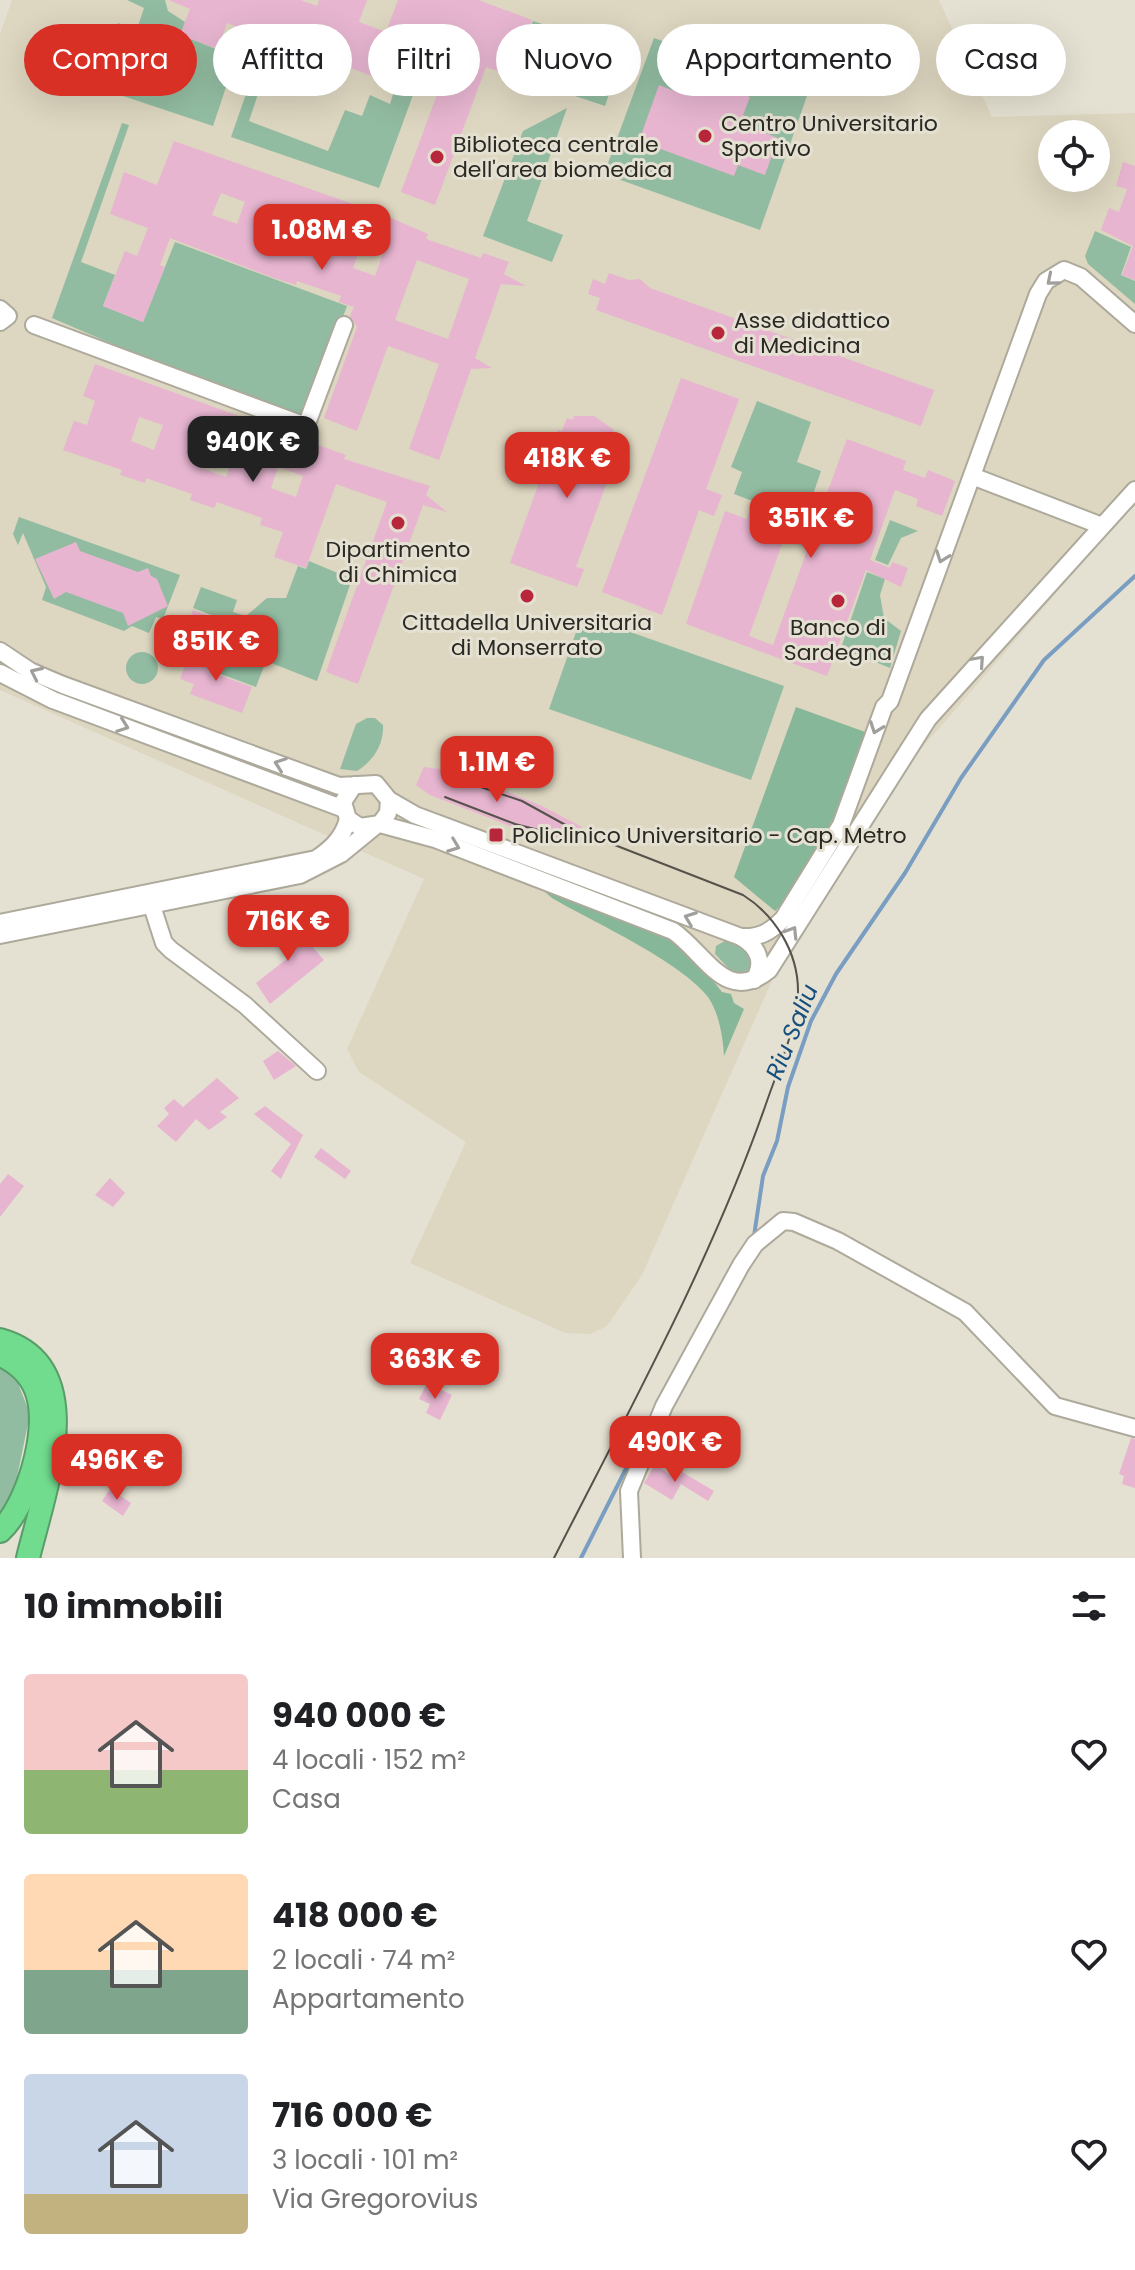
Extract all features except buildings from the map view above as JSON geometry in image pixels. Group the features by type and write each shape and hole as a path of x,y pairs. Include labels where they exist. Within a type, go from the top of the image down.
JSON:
{"highway":[{"path":"0,1340 20,1348 40,1367 51,1389 57,1418 28,1558"},
{"path":"0,1354 18,1365 30,1379 38,1395 41,1415 23,1504 0,1531"}],"street":[{"path":"741,937 764,934 783,919 841,825 1038,294 1046,281 1064,270 1081,277 1135,324"},
{"path":"34,325 306,426 344,325"},
{"path":"972,476 1102,526"},
{"path":"0,673 53,700 346,814 360,827 377,825 435,839 673,931 694,946 726,980 736,984 753,981 769,970 928,719 1135,490"},
{"path":"0,651 30,671 63,685 339,786 376,784 389,800 415,815 741,937 750,942 759,957 760,966 753,981"},
{"path":"0,923 316,859 335,844 345,831 345,796 354,785"},
{"path":"0,935 308,872 341,854 377,825 388,813 389,800"},
{"path":"152,906 164,943 245,1005 317,1071"},
{"path":"632,1558 628,1525 629,1491 664,1406 755,1244 783,1221 794,1222 838,1241 965,1312 1055,1406 1135,1428"}],"shaded area":[{"name":"Cittadella Universitaria di Monserrato","path":"12,0 939,0 950,24 936,24 936,96 982,96 992,117 1135,113 1135,502 916,755 774,976 642,1275 607,1326 591,1334 565,1333 410,1263 466,1142 359,1072 347,1049 424,879 0,690 0,34"}],"green space":[{"path":"127,0 165,0 168,11 184,24 139,24 144,8"},
{"name":"Centro Universitario Sportivo","path":"654,38 657,39 657,96 807,96 760,230 604,174 633,96 641,96 641,73"},
{"path":"197,41 213,48 213,96 223,96 213,126 123,96 197,96"},
{"path":"245,96 257,96 249,121 328,151 345,110 362,116 370,96 390,104 392,96 413,96 379,188 231,137"},
{"path":"575,96 608,96 605,106"},
{"path":"567,108 527,221 563,235 552,262 483,236 523,131"},
{"path":"122,123 129,125 81,262 115,275 103,306 143,322 175,242 347,306 305,417 138,355 52,318"},
{"path":"1095,231 1131,247 1121,275 1135,281 1135,304 1088,264 1085,256"},
{"path":"757,401 811,422 797,462 821,471 804,521 734,494 742,472 731,467"},
{"path":"19,517 180,575 163,619 156,617 149,633 132,626 124,631 42,600 46,587 23,533 18,545 13,534"},
{"path":"890,520 918,531 901,538 888,565 875,560"},
{"path":"309,561 352,579 317,681 266,661 256,687 218,673 221,666 233,660 227,647 213,653 202,649 214,616 193,608 201,587 237,600 233,612 246,616 267,598 286,598 298,566 306,569"},
{"path":"867,572 885,579 880,595 884,618 901,631 890,668 841,648"},
{"path":"582,615 784,686 751,780 549,709"},
{"path":"142,652 153,657 158,668 153,679 142,684 131,679 126,668 131,657"},
{"path":"796,707 868,733 835,816 784,902 775,911 734,877"},
{"path":"367,718 375,718 383,725 382,739 376,752 357,771 340,769 356,724"},
{"path":"547,881 684,944 722,992 731,994 734,1003 744,1009 724,1056 715,1010 695,983 657,956 552,898 539,887"},
{"path":"730,938 754,956 749,974 734,974 715,954 716,946"},
{"path":"0,1365 18,1383 30,1414 13,1497 0,1513"}],"waterway":[{"name":"Riu Saliu","path":"754,1236 763,1176 777,1141 788,1087 811,1021 836,974 905,873 961,778 1044,660 1135,576"},
{"name":"Riu Saliu","path":"581,1558 650,1421"}],"tram line":[{"path":"454,778 522,801 571,828 743,895 774,924 789,949 797,976 797,1005 787,1047 721,1218 668,1333 554,1558"},
{"path":"445,797 515,824 574,839"}],"place":[{"name":"Centro Universitario Sportivo","path":"705,136"},
{"name":"Biblioteca centrale dell'area biomedica","path":"437,157"},
{"name":"Asse didattico di Medicina","path":"718,333"},
{"name":"Dipartimento di Chimica","path":"398,523"},
{"name":"Cittadella Universitaria di Monserrato","path":"527,596"},
{"name":"Banco di Sardegna","path":"838,601"},
{"name":"Policlinico Universitario - Cap. Metro","path":"496,835"}]}
